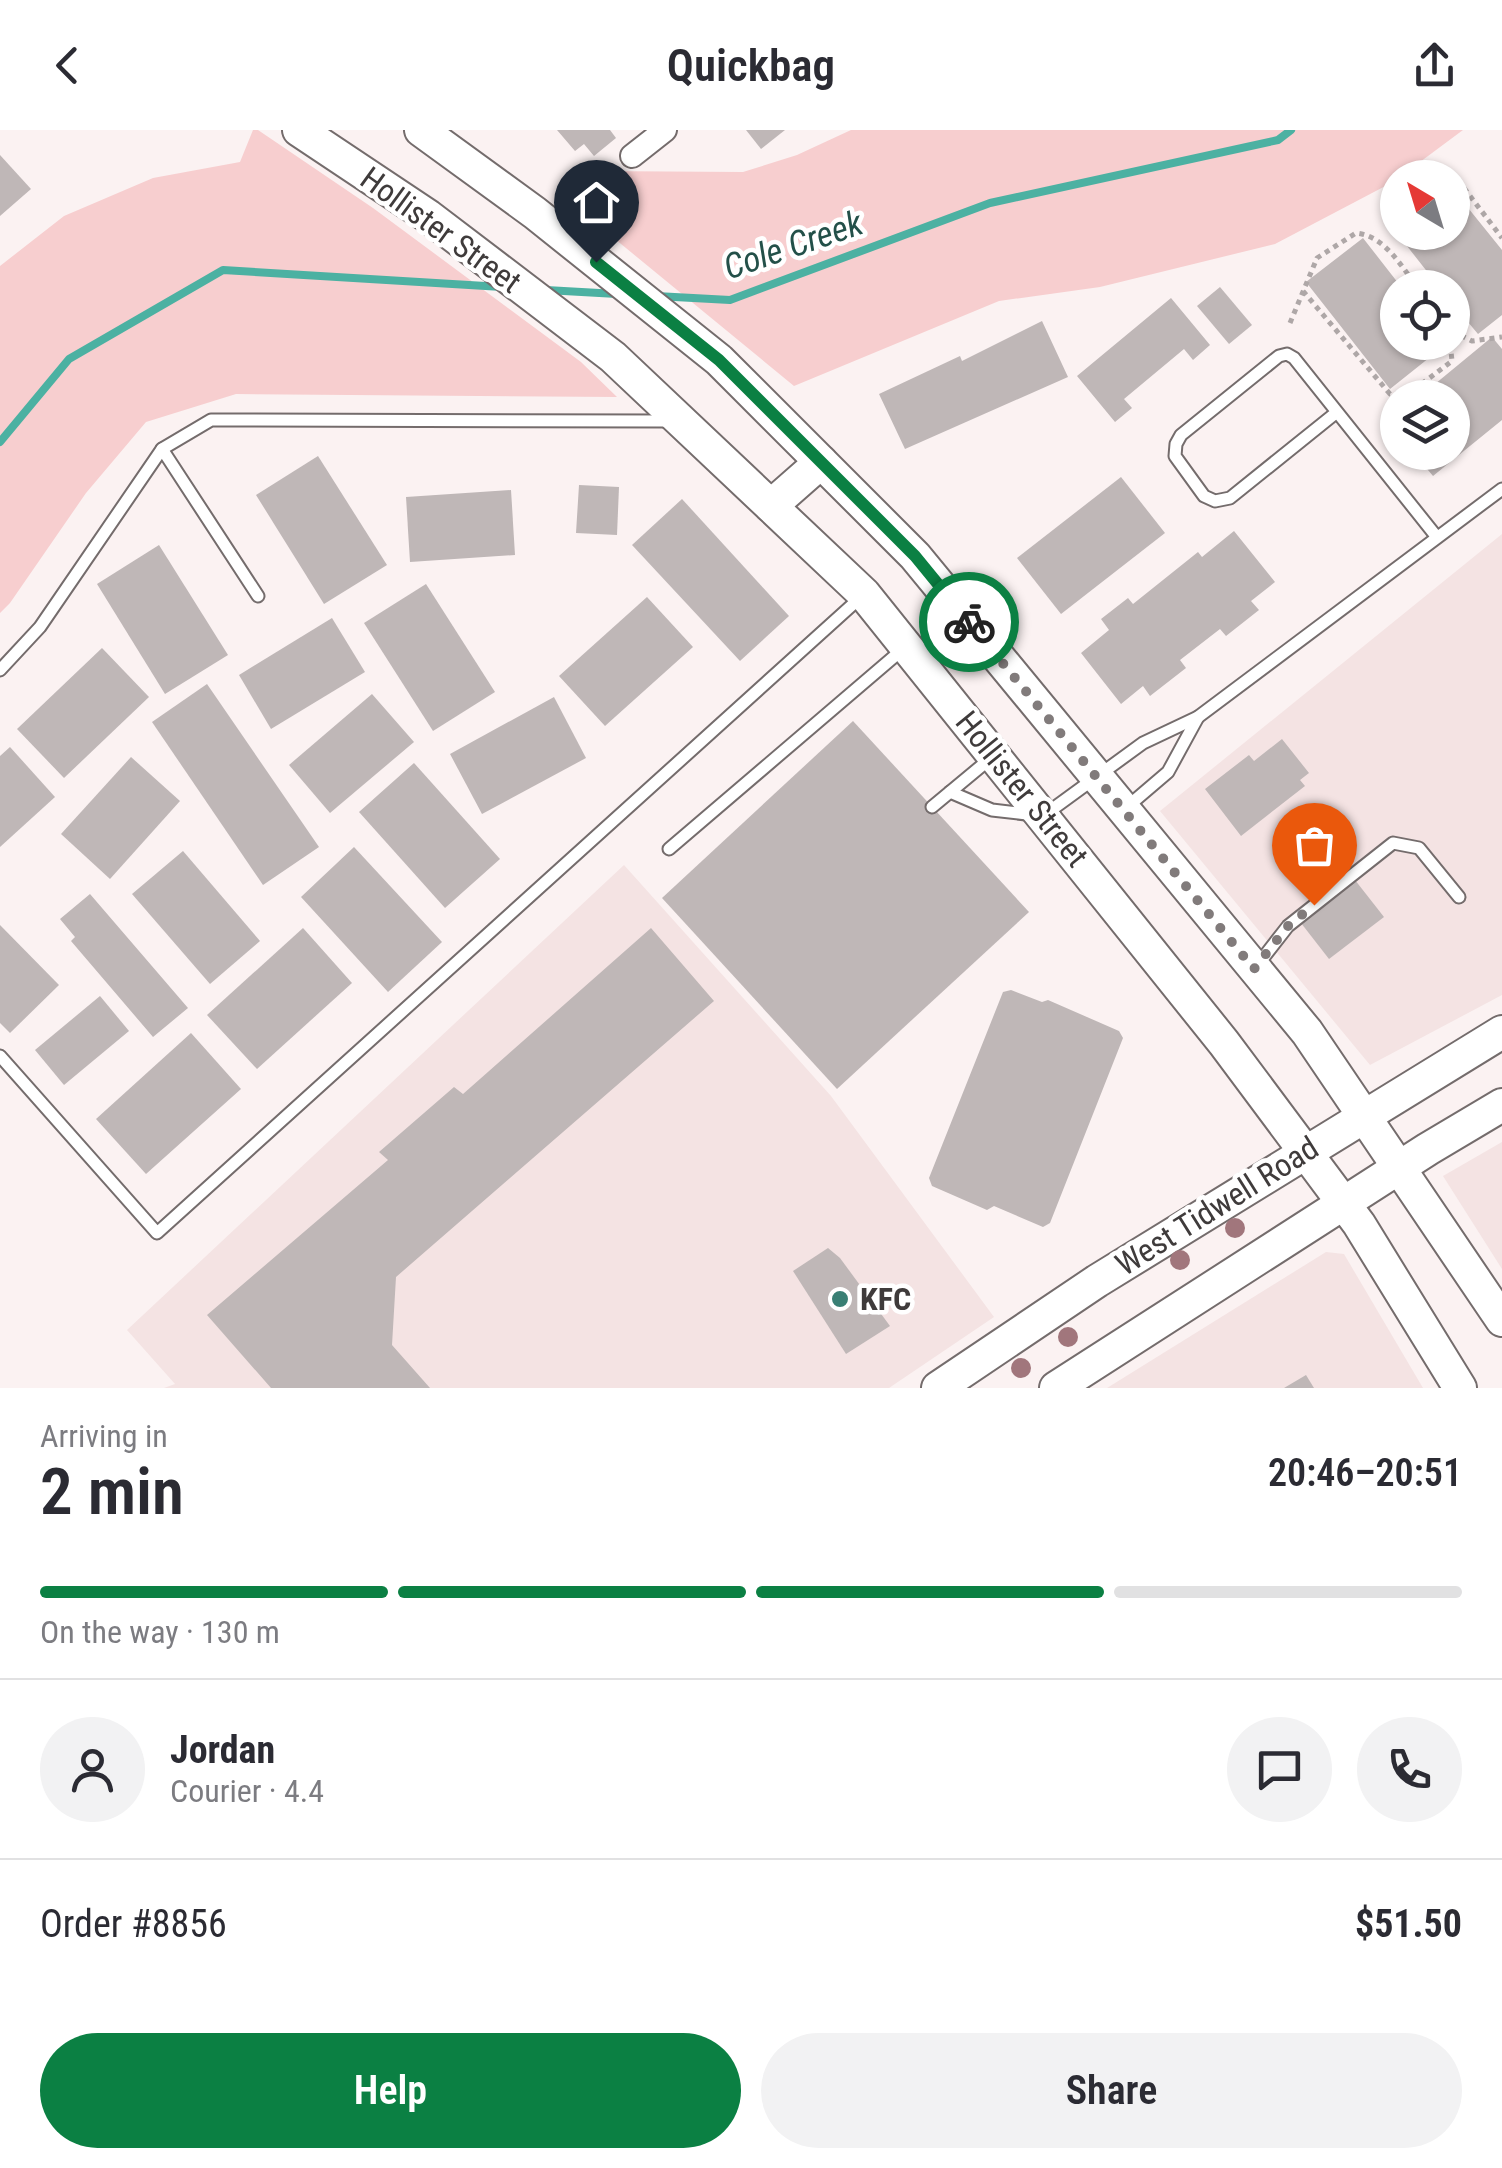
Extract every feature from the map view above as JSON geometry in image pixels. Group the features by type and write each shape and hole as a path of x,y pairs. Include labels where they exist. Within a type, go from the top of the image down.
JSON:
{"main road":[{"name":"Hollister Street","path":"299,130 428,216 613,357 864,594 1224,1042 1345,1204 1460,1388"},
{"name":"Hollister Street","path":"421,130 535,213 719,360 915,556 1307,1032 1502,1320"},
{"path":"771,506 821,462"},
{"name":"West Tidwell Road","path":"938,1388 1082,1291 1502,1032"},
{"name":"West Tidwell Road","path":"1056,1388 1502,1105"}],"street":[{"path":"632,156 665,130"}],"lane":[{"path":"1338,412 1230,498 1216,501 1204,496 1175,456 1181,436 1279,356 1287,354 1294,358 1338,412 1436,536"},
{"path":"0,670 40,628 162,449 211,420 680,421"},
{"path":"162,449 258,596"},
{"path":"950,792 992,810 1043,816 1143,743 1198,717 1502,488"},
{"path":"0,1056 157,1234 864,594"},
{"path":"670,849 906,646"},
{"path":"1123,810 1168,772 1198,717"},
{"path":"932,807 995,756"},
{"path":"1254,969 1288,926 1392,843 1419,848 1459,898"}],"path":[{"path":"1470,196 1502,238"},
{"path":"1290,323 1317,258 1356,233 1369,234 1385,246 1404,270"},
{"path":"1303,291 1390,394 1408,394 1452,360"},
{"path":"1470,340 1502,338"}],"shaded area":[{"path":"253,130 373,208 581,362 617,397 236,394 146,422 86,493 0,613 0,266 64,216 153,178 240,162"},
{"path":"851,130 1463,130 1423,160 1380,160 1380,189 1275,244 1100,287 999,301 794,386 576,207 592,171 743,172 797,155"},
{"path":"1502,534 1502,995 1370,1065 1160,811"},
{"path":"624,865 831,1096 994,1317 889,1388 164,1388 175,1384 127,1330"},
{"path":"1502,1142 1502,1269 1443,1176"},
{"path":"1326,1252 1344,1254 1423,1388 1107,1388"}],"building":[{"path":"557,130 610,130 616,138 594,156 584,144 575,151"},
{"path":"746,130 785,130 761,149"},
{"path":"0,155 31,189 0,216"},
{"path":"1470,210 1502,250 1502,315 1478,334 1470,324 1470,270 1426,270 1410,250 1470,250"},
{"path":"1363,238 1388,270 1380,270 1380,360 1426,360 1401,380 1383,380 1306,282"},
{"path":"1220,287 1252,325 1229,344 1197,306"},
{"path":"1171,298 1210,345 1193,360 1184,349 1124,399 1132,408 1115,422 1077,376"},
{"path":"1042,321 1068,377 905,449 879,394 960,356 962,361"},
{"path":"1492,337 1502,349 1502,420 1470,446 1470,380 1440,380 1464,360 1470,360 1470,355"},
{"path":"318,456 387,565 324,604 256,495"},
{"path":"1121,477 1165,533 1061,614 1017,558"},
{"path":"579,485 619,487 617,535 576,533"},
{"path":"511,490 515,555 410,562 406,497"},
{"path":"682,499 789,616 740,661 632,545"},
{"path":"1234,531 1275,582 1251,601 1259,610 1226,636 1220,629 1180,660 1186,668 1150,696 1143,686 1121,704 1081,653 1109,630 1101,619 1128,598 1133,604 1198,552 1202,557"},
{"path":"159,545 228,655 165,694 97,584"},
{"path":"426,584 495,692 433,731 364,623"},
{"path":"647,597 693,647 605,726 559,676"},
{"path":"332,618 365,672 271,729 239,675"},
{"path":"102,648 149,697 64,778 17,729"},
{"path":"207,684 319,847 263,885 152,722"},
{"path":"372,694 414,742 330,813 289,765"},
{"path":"554,697 586,758 482,814 450,754"},
{"path":"853,721 1029,912 837,1089 662,898"},
{"path":"1282,739 1309,773 1300,780 1305,786 1241,836 1205,789 1249,755 1254,761"},
{"path":"10,747 55,797 0,847 0,756"},
{"path":"131,757 180,801 110,879 61,834"},
{"path":"414,763 500,859 445,908 359,812"},
{"path":"354,847 442,942 388,992 301,897"},
{"path":"183,851 260,941 210,984 132,894"},
{"path":"1355,880 1384,917 1329,959 1301,923"},
{"path":"90,894 188,1008 153,1037 71,941 75,937 60,919"},
{"path":"0,925 59,985 10,1033 0,1023"},
{"path":"303,928 352,983 257,1069 207,1015"},
{"path":"651,928 714,1001 396,1277 392,1345 430,1388 271,1388 207,1315 388,1160 379,1152 454,1087 463,1094"},
{"path":"1011,990 1042,1002 1048,1000 1119,1031 1123,1038 1050,1223 1043,1227 994,1206 987,1210 932,1186 929,1178 1003,992"},
{"path":"100,996 129,1031 64,1085 35,1050"},
{"path":"191,1033 241,1089 146,1174 96,1119"},
{"name":"KFC","path":"828,1248 840,1258 890,1326 846,1354 793,1271"},
{"path":"1306,1375 1314,1388 1284,1388"}],"waterway":[{"name":"Cole Creek","path":"656,296 730,300 990,203 1278,140 1291,130"},
{"name":"Cole Creek","path":"0,442 69,359 223,270 502,287"},
{"name":"Cole Creek","path":"546,290 617,294"}],"way so far":[{"path":"969,622 1254,969 1288,926 1314,905"}],"place":[{"name":"KFC","path":"840,1299"}],"route":[{"path":"596,262 719,360 915,556 969,622"}]}
